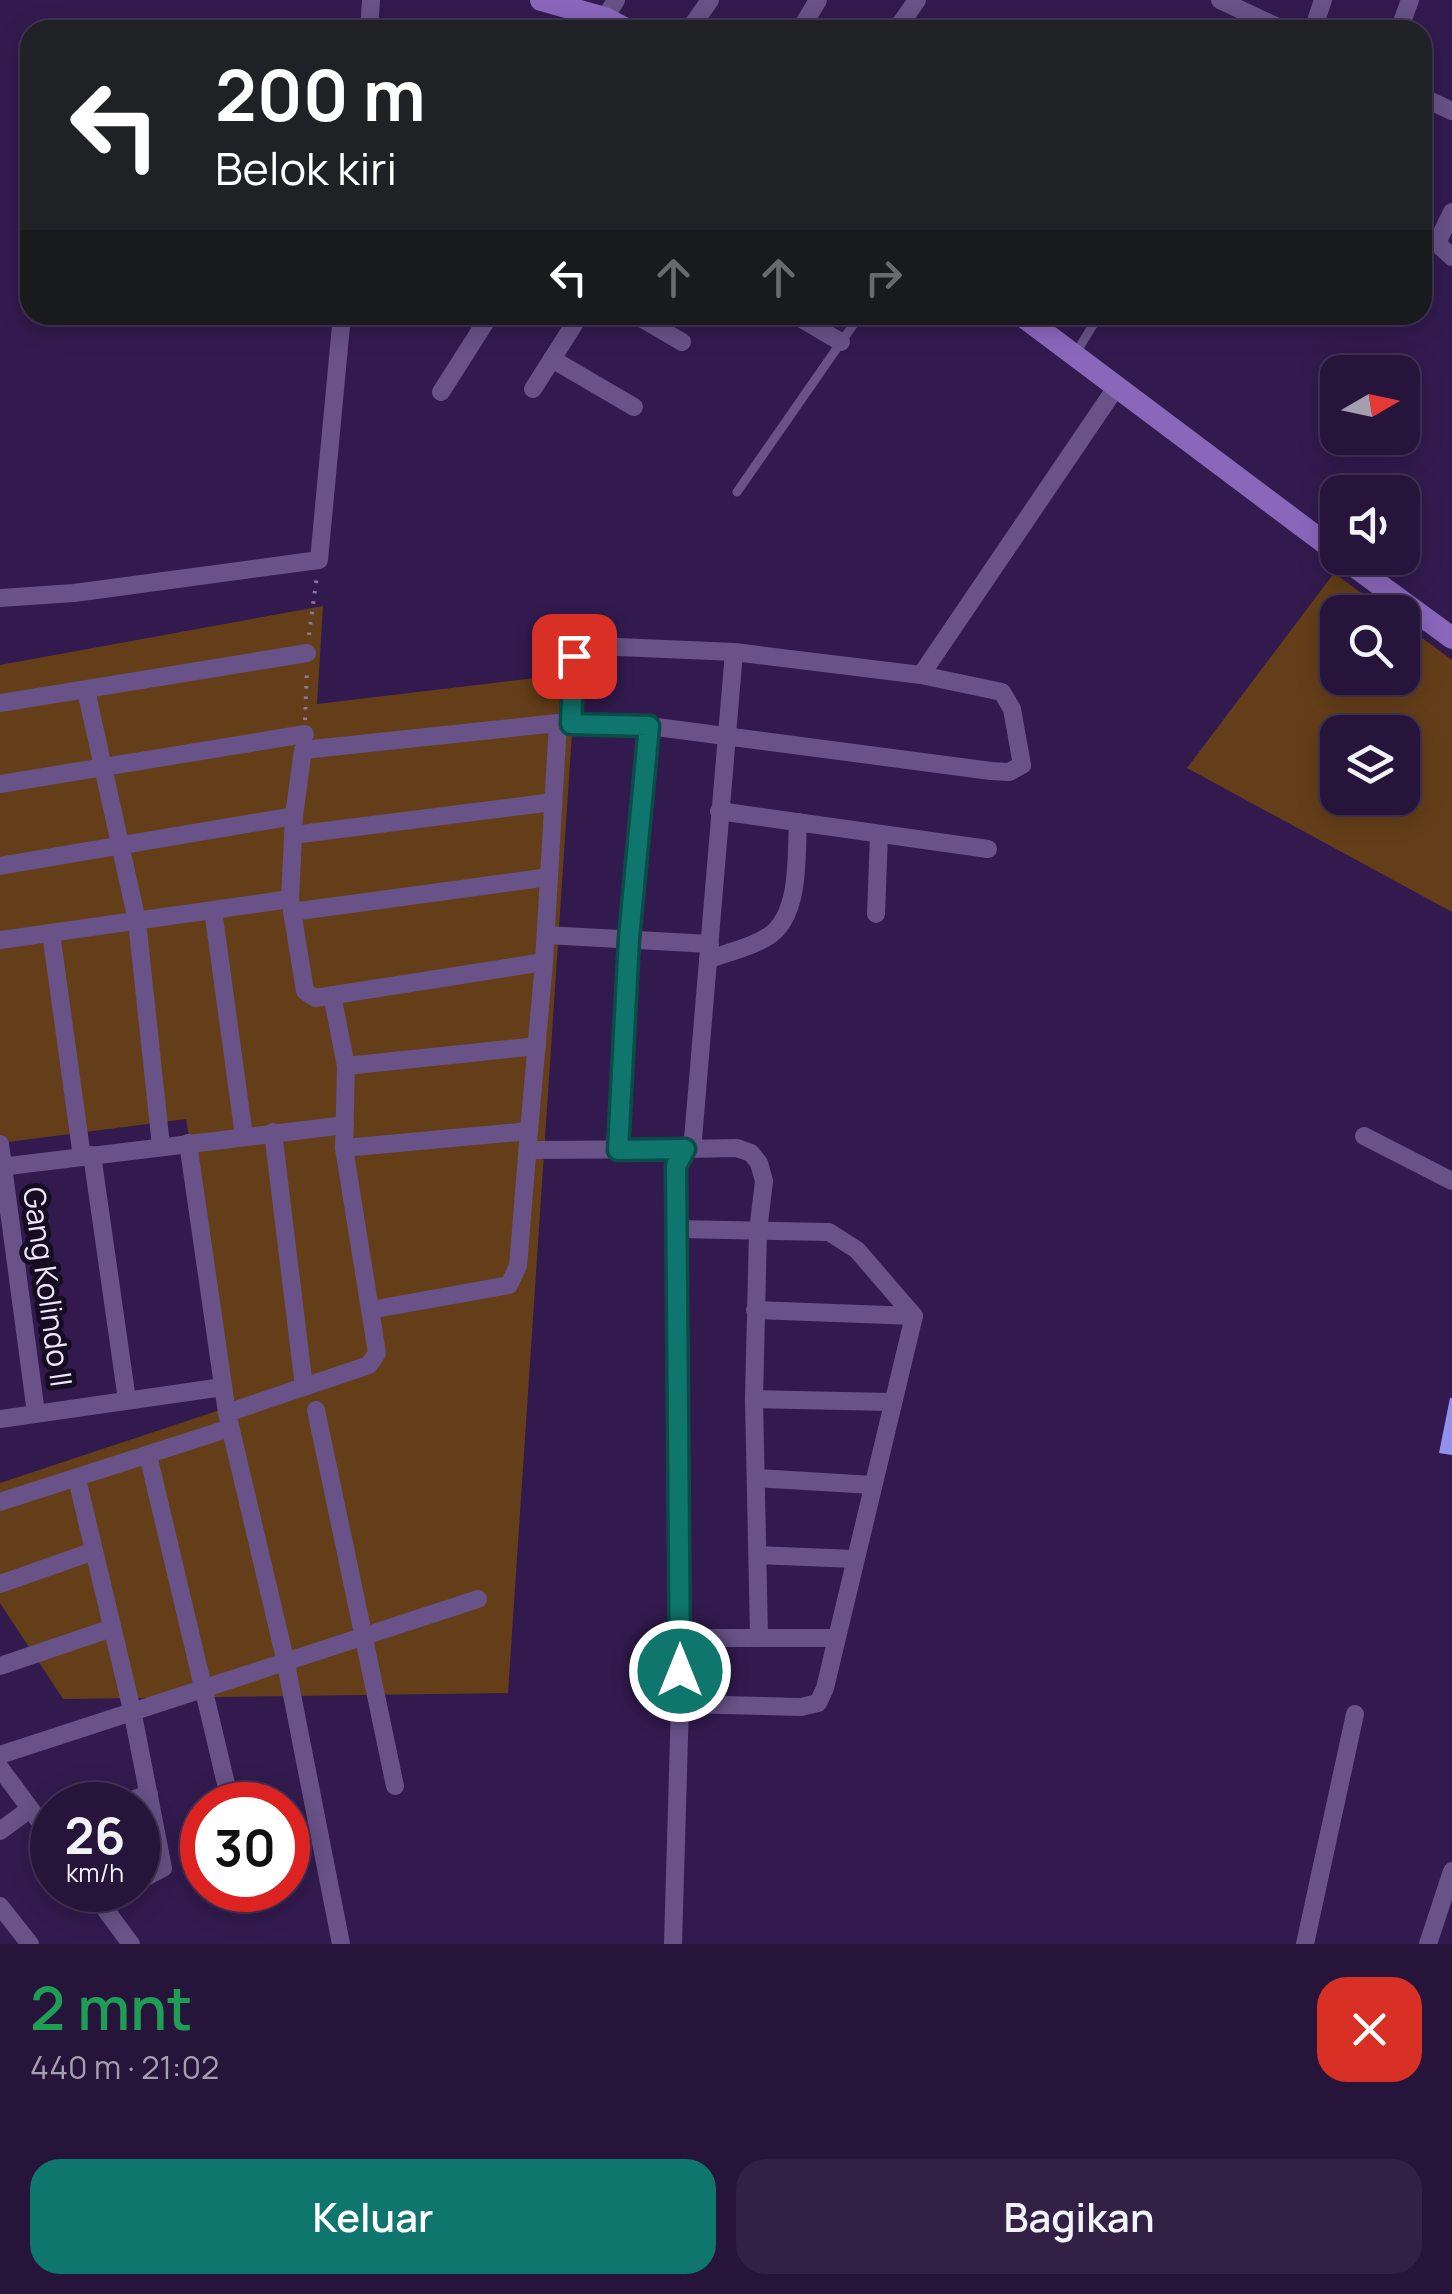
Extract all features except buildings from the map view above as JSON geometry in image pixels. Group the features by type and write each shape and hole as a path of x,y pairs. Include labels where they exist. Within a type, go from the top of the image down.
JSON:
{"street":[{"path":"541,0 610,9"},
{"path":"1220,0 1242,5 1267,20"},
{"path":"1432,235 1452,212"},
{"path":"1432,239 1452,257"},
{"path":"0,598 74,593 318,560 341,325"},
{"path":"441,392 484,325"},
{"path":"533,390 574,325"},
{"path":"653,325 682,342"},
{"path":"812,325 841,342"},
{"path":"1033,325 1320,540"},
{"path":"552,359 634,407"},
{"path":"921,675 1117,386"},
{"path":"1367,575 1452,638"},
{"path":"370,1310 509,1285 518,1266 544,962 553,802 564,723 576,650 596,646 734,652 921,675 1002,692 1012,709 1022,765 1009,772 649,726 564,723 303,750 294,816 291,905 305,991 314,998 544,962"},
{"path":"0,703 307,652"},
{"path":"673,1944 680,1704 676,1166 693,1139 734,652"},
{"path":"86,690 137,922 161,1146"},
{"path":"618,1150 629,938 649,726"},
{"path":"0,784 305,734"},
{"path":"293,835 553,802"},
{"path":"719,811 988,849"},
{"path":"0,866 294,816"},
{"path":"546,935 629,938 709,952 774,934 786,915 793,888 798,822"},
{"path":"876,914 879,834"},
{"path":"0,940 213,910 549,877"},
{"path":"213,910 244,1136"},
{"path":"52,932 127,1400"},
{"path":"0,1502 148,1455 304,1387 370,1365 377,1353 344,1148 346,1066 332,995"},
{"path":"346,1066 537,1046"},
{"path":"2,1167 345,1125"},
{"path":"273,1132 304,1387"},
{"path":"1364,1136 1452,1181"},
{"path":"344,1148 529,1140 618,1150 737,1148 751,1153 764,1182 755,1310 758,1636"},
{"path":"188,1143 229,1420 285,1659 341,1944"},
{"name":"Gang Kolindo II","path":"0,1144 36,1413"},
{"path":"677,1229 829,1232 857,1250 914,1316"},
{"path":"755,1310 914,1316"},
{"path":"680,1704 800,1707 818,1703 914,1316"},
{"path":"0,1418 223,1386"},
{"path":"754,1399 890,1402"},
{"path":"316,1410 395,1786"},
{"path":"148,1455 226,1782"},
{"path":"756,1478 873,1485"},
{"path":"78,1479 147,1782"},
{"path":"0,1584 94,1551"},
{"path":"758,1554 856,1559"},
{"path":"0,1755 478,1598"},
{"path":"0,1666 112,1628"},
{"path":"680,1638 836,1638"},
{"path":"1305,1944 1355,1714"},
{"path":"0,1768 30,1809 0,1831"},
{"path":"1428,1944 1447,1905 1452,1871"},
{"path":"0,1906 30,1944"},
{"path":"107,1912 131,1944"}],"lane":[{"path":"737,492 853,325"},
{"path":"1074,356 1093,325"}],"path":[{"path":"305,734 307,652 318,560"}],"shaded area":[{"path":"1332,575 1364,595 1320,595 1320,695 1420,695 1420,636 1452,660 1452,912 1187,768"},
{"path":"323,606 317,704 576,673 508,1693 63,1699 0,1603 0,1483 235,1405 186,1119 0,1143 0,665"}],"route":[{"path":"574,656 571,724 649,726 629,938 618,1150 685,1149 676,1166 680,1671"}]}
